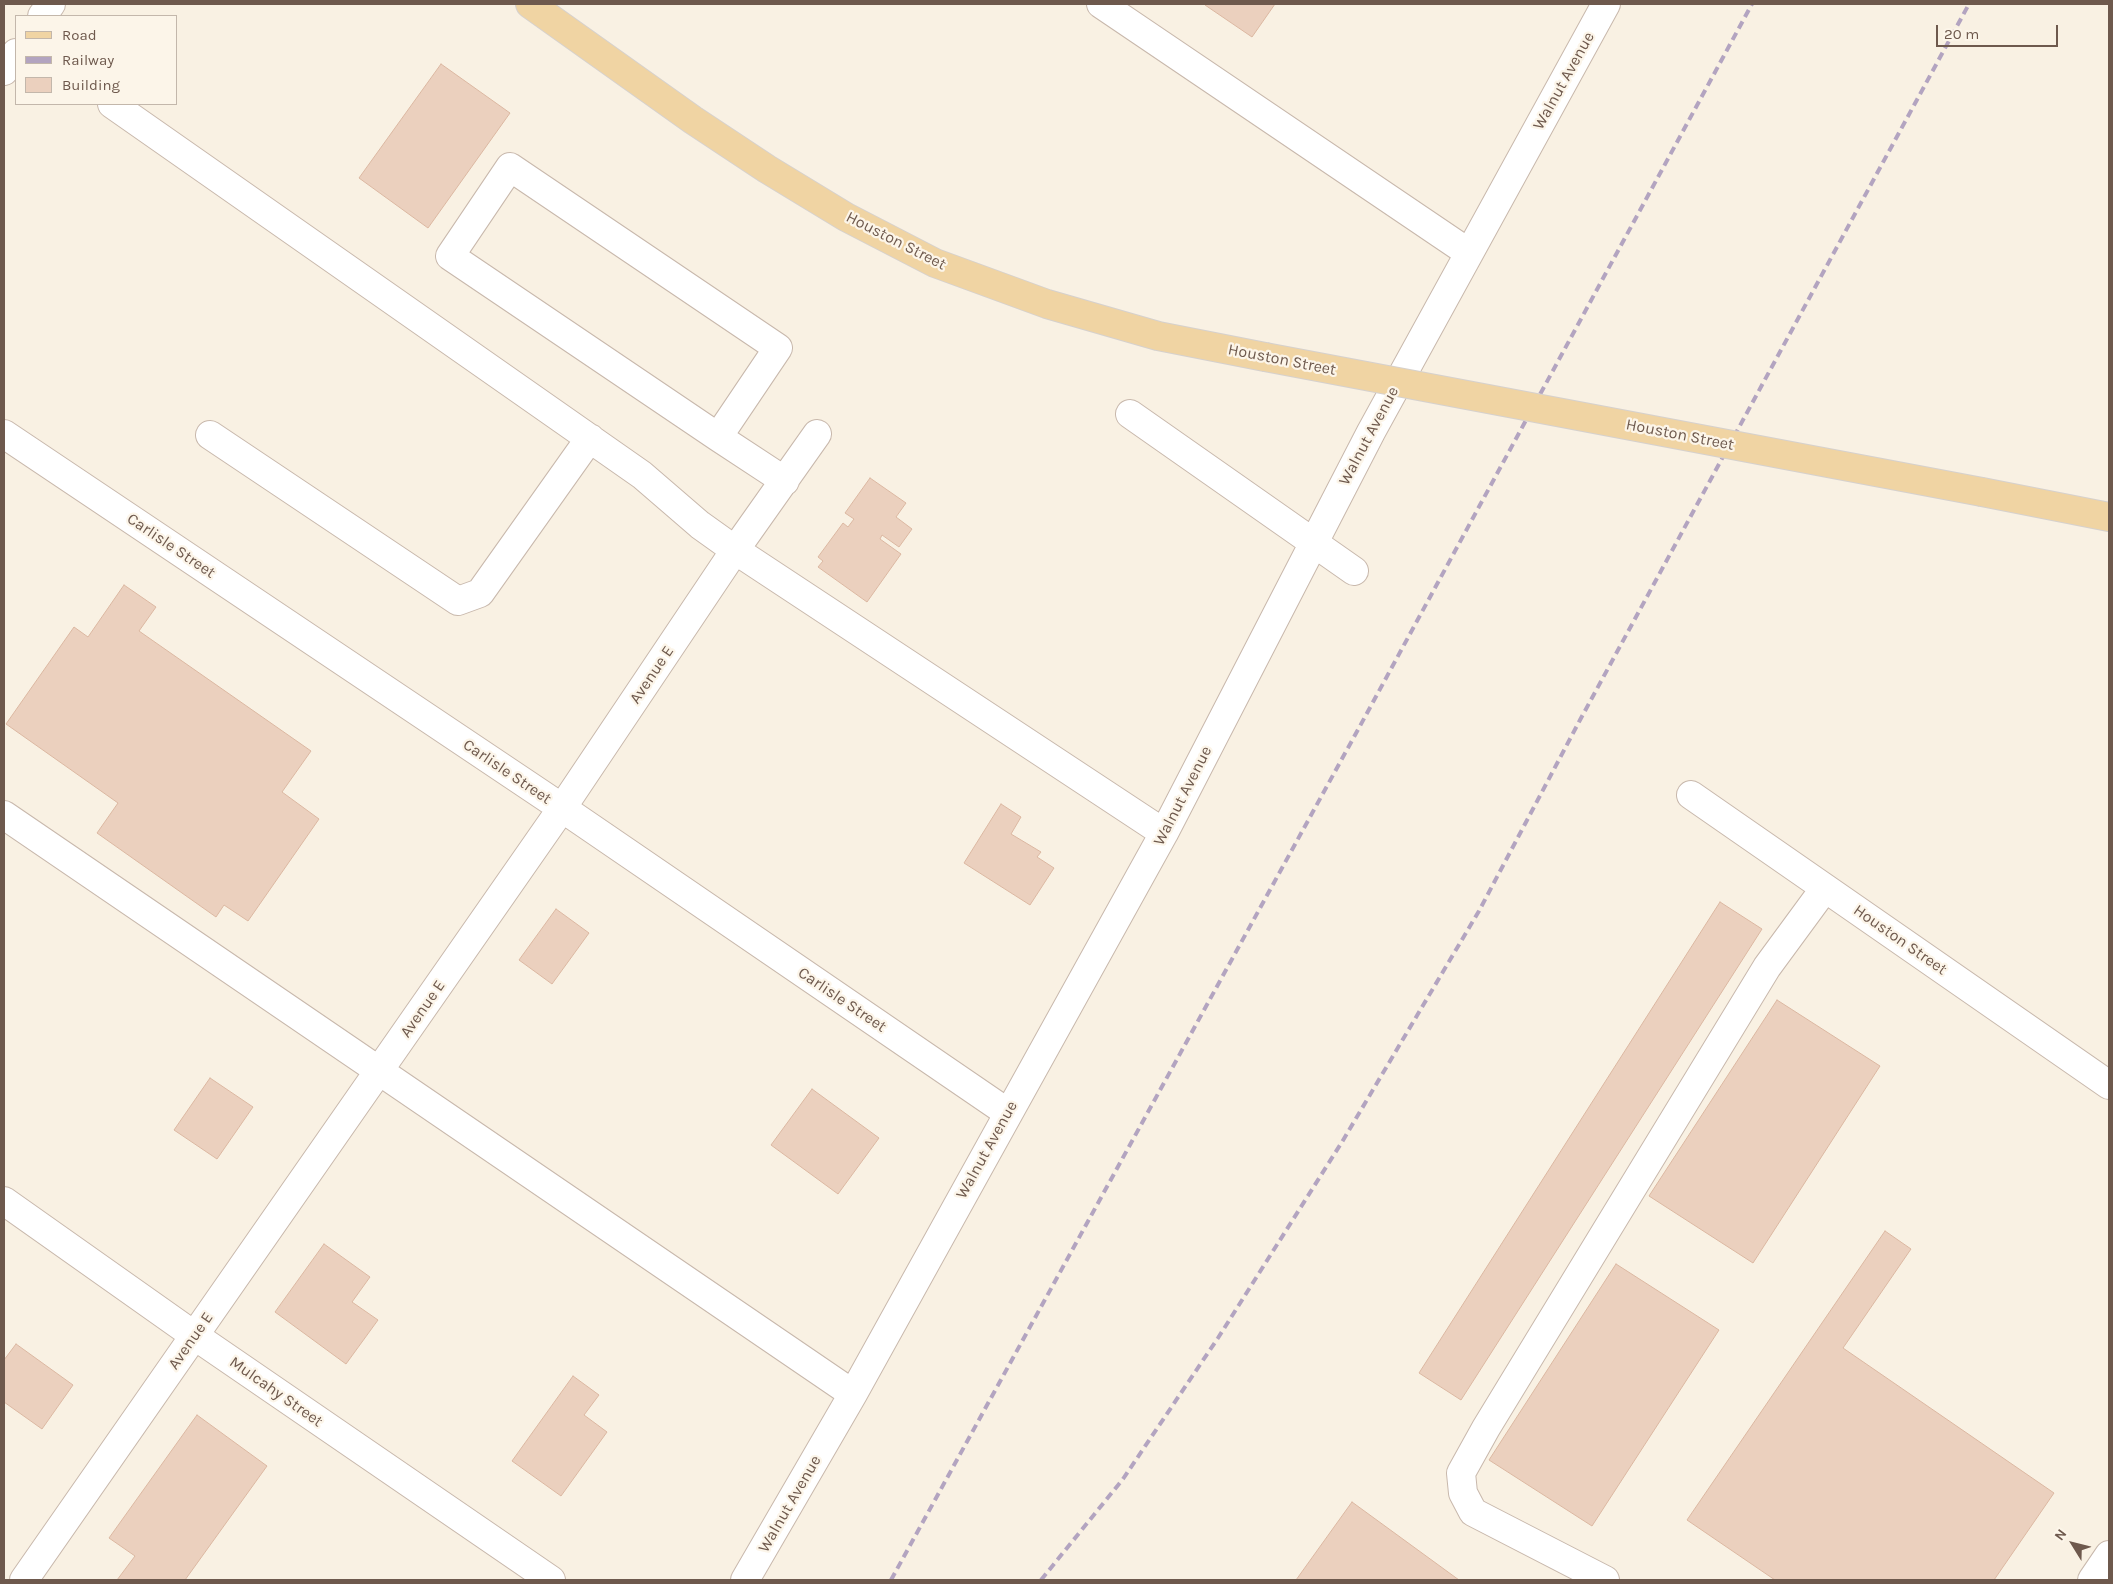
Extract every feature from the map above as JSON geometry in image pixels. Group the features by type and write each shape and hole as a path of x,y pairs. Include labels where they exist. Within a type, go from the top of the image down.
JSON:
{"main road":[{"name":"Houston Street","path":"530,4 693,120 767,169 846,217 935,263 1047,304 1158,336 2109,516"}],"street":[{"path":"43,15 51,4"},
{"name":"Walnut Avenue","path":"745,1580 853,1394 1164,833 1312,543 1371,432 1606,4"},
{"path":"1111,7 1470,253"},
{"path":"4,71 15,54"},
{"path":"113,105 642,475 700,524 735,550 1164,833"},
{"path":"718,436 778,348 510,167 450,256 718,436 785,481"},
{"path":"1130,414 1354,571"},
{"name":"Carlisle Street","path":"4,434 562,808 1008,1113"},
{"name":"Avenue E","path":"24,1580 562,808 735,550 817,434"},
{"path":"210,435 458,601 480,593 590,438"},
{"name":"Houston Street","path":"1691,795 2109,1085"},
{"path":"4,815 853,1394"},
{"path":"1605,1580 1474,1512 1463,1493 1461,1472 1767,967 1825,888"},
{"name":"Mulcahy Street","path":"4,1201 195,1336 550,1580"},
{"path":"2092,1580 2109,1555"}],"building":[{"path":"1206,4 1275,4 1252,37"},
{"path":"441,64 510,113 428,228 359,178"},
{"path":"870,478 906,503 896,517 912,529 899,547 882,535 880,539 901,554 867,602 818,567 823,561 818,557 843,523 848,527 854,519 845,513"},
{"path":"124,585 156,607 139,631 311,751 282,792 319,819 248,921 224,905 216,917 97,833 118,803 6,724 74,627 88,637"},
{"path":"1001,804 1021,817 1011,834 1041,852 1037,857 1054,868 1030,905 964,863"},
{"path":"1720,902 1762,929 1461,1400 1419,1373"},
{"path":"556,909 589,933 552,984 519,960"},
{"path":"1777,1000 1880,1066 1753,1263 1649,1196"},
{"path":"210,1078 253,1107 217,1159 174,1130"},
{"path":"812,1089 879,1138 838,1194 771,1145"},
{"path":"1885,1231 1911,1249 1843,1348 2054,1493 1994,1580 1775,1580 1687,1520"},
{"path":"324,1244 370,1277 352,1302 378,1320 346,1364 275,1312"},
{"path":"1616,1264 1719,1330 1592,1526 1489,1460"},
{"path":"16,1344 73,1385 42,1429 4,1402 4,1360"},
{"path":"573,1376 599,1395 584,1415 607,1432 561,1496 512,1461"},
{"path":"197,1415 267,1466 185,1580 117,1580 135,1556 109,1538"},
{"path":"1352,1502 1459,1580 1296,1580"}],"railway":[{"path":"891,1580 1360,726 1752,4"},
{"path":"1041,1580 1123,1479 1218,1338 1342,1142 1479,911 1580,720 1969,4"}]}
